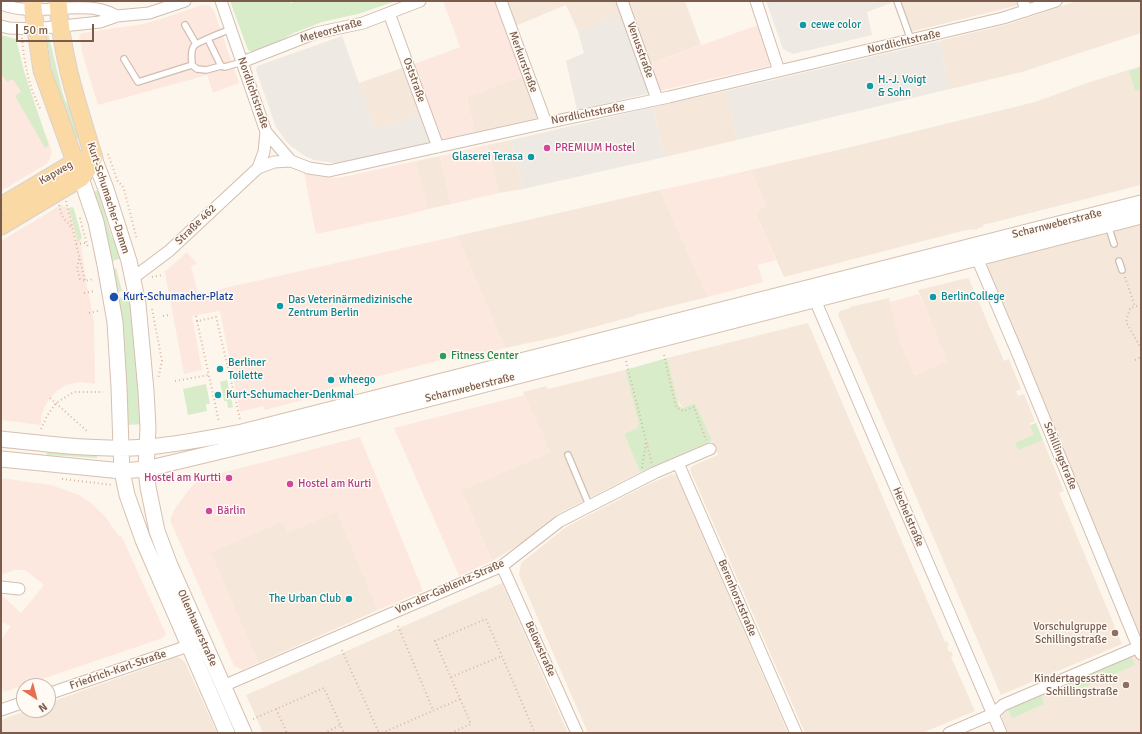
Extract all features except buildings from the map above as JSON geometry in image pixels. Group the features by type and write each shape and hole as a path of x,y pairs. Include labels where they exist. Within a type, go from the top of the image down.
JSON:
{"main road":[{"name":"Kurt-Schumacher-Damm","path":"33,5 35,29 42,70 96,222 106,266 115,322 121,448"},
{"name":"Kurt-Schumacher-Damm","path":"58,5 66,62 94,158 116,218 133,278 138,304 146,391 148,447"},
{"name":"Kapweg","path":"1,206 75,162 94,158"},
{"name":"Kapweg","path":"1,226 81,178 94,158"},
{"name":"Scharnweberstraße","path":"146,469 217,453 722,317 976,252 1141,202"},
{"name":"Scharnweberstraße","path":"976,252 1108,225 1141,216"},
{"name":"Scharnweberstraße","path":"241,426 722,317"},
{"path":"1,439 40,436 121,448 148,447 177,444 241,426"},
{"path":"36,463 40,436"},
{"path":"121,448 125,490 132,511 151,506 146,469 148,447"},
{"path":"1,459 122,471 146,469"},
{"name":"Ollenhauerstraße","path":"151,506 154,521 169,563 244,733"},
{"name":"Ollenhauerstraße","path":"132,511 188,646 227,733"}],"street":[{"path":"1,26 9,28 35,29 100,22 117,16 149,13 185,1"},
{"name":"Nordlichtstraße","path":"221,1 266,132 291,161 309,168 329,171 657,100 1003,18 1024,6 1056,1"},
{"name":"Meteorstraße","path":"242,62 316,33 363,23 420,1"},
{"name":"Merkurstraße","path":"501,1 546,123"},
{"name":"Venusstraße","path":"622,1 657,100"},
{"path":"756,1 779,71"},
{"path":"1,4 16,9 33,5 58,5 98,9 117,16"},
{"name":"Oststraße","path":"389,13 438,147"},
{"name":"Straße 462","path":"258,168 264,152 266,132"},
{"name":"Straße 462","path":"133,278 169,251 258,168 279,161 291,161"},
{"name":"Schillingstraße","path":"976,252 1140,649"},
{"name":"Hechelstraße","path":"812,294 1001,733"},
{"name":"Von-der-Gablentz-Straße","path":"224,686 502,566 560,521 654,473 710,448"},
{"name":"Berenhorststraße","path":"681,462 796,733"},
{"name":"Belowstraße","path":"502,566 577,733"},
{"path":"1,587 19,589"},
{"name":"Friedrich-Karl-Straße","path":"56,691 188,646"},
{"path":"949,733 993,714 1003,705 1140,649"},
{"path":"1,710 16,705"}],"lane":[{"path":"897,1 911,40"},
{"path":"185,25 196,44"},
{"path":"231,29 193,46 191,55 192,65 196,69 206,70 242,62"},
{"path":"208,38 221,66"},
{"path":"124,59 138,82 192,65"},
{"path":"1108,225 1114,244"},
{"path":"1119,261 1122,270"},
{"path":"568,455 589,505"}],"path":[{"path":"112,165 118,182 122,185 137,242"},
{"path":"66,200 85,281"},
{"path":"59,204 62,216 72,229"},
{"path":"80,217 89,253"},
{"path":"76,244 84,243"},
{"path":"80,258 77,269 80,279 85,281 93,280"},
{"path":"1122,270 1135,306"},
{"path":"94,274 96,281"},
{"path":"152,277 163,275"},
{"path":"84,293 94,291"},
{"path":"160,299 168,297"},
{"path":"1141,305 1130,308 1126,322 1141,348"},
{"path":"89,313 98,311"},
{"path":"163,316 169,315"},
{"path":"196,316 219,422"},
{"path":"197,321 216,317 241,426"},
{"path":"664,355 676,407 683,411 694,407 710,448"},
{"path":"1135,360 1141,357"},
{"path":"627,364 654,473"},
{"path":"175,381 209,375"},
{"path":"40,436 47,416 56,403 74,392 103,392"},
{"path":"50,398 88,432"},
{"path":"641,473 646,441"},
{"path":"451,733 472,724 435,641 486,619 535,733"},
{"path":"398,626 434,710"},
{"path":"342,650 380,733 460,699"},
{"path":"451,678 502,656"},
{"path":"253,719 324,688 344,733"},
{"path":"276,709 287,733"},
{"path":"324,733 341,725"}],"shaded area":[{"path":"443,1 497,1 523,76 466,97 475,132 440,140 412,65 460,47"},
{"path":"506,1 617,1 622,14 578,31 566,5 515,26"},
{"path":"626,1 685,1 701,45 649,64"},
{"path":"766,1 890,1 891,3 867,12 872,35 793,54 783,49"},
{"path":"899,1 1017,1 1019,5 910,32"},
{"path":"1077,1 1141,1 1141,33 1022,72 950,89 939,41 1009,24"},
{"path":"202,5 209,5 214,11 239,83 213,93 207,75 98,105 83,56 79,36 82,33 143,24"},
{"path":"622,14 651,93 577,110 566,61 584,53 578,31"},
{"path":"758,25 771,61 769,66 659,91 649,64"},
{"path":"342,36 376,130 422,113 433,142 334,163 314,160 305,156 285,140 276,127 256,70 257,66"},
{"path":"939,41 950,89 737,140 726,91"},
{"path":"1,46 48,140 52,152 48,163 1,191"},
{"path":"1141,66 1141,185 983,225 983,227 978,229 966,230 784,277 755,212 766,206 751,171 740,176 738,173 1035,102 1087,83"},
{"path":"405,67 422,113 376,130 359,83"},
{"path":"523,76 538,118 475,132 466,97"},
{"path":"726,91 737,140 665,157 653,107"},
{"path":"653,107 665,157 523,189 511,140"},
{"path":"511,140 523,189 499,193 487,145"},
{"path":"487,145 499,193 451,204 440,156"},
{"path":"440,156 451,204 428,209 416,161"},
{"path":"416,161 428,209 407,215 316,234 304,173 320,177 338,178"},
{"path":"751,171 766,206 755,212 776,260 758,265 763,282 708,297 660,190 738,173 740,176"},
{"path":"660,190 708,297 635,315 557,337 505,348 457,236"},
{"path":"61,205 70,208 81,243 86,281 94,321 95,384 81,382 66,385 58,390 45,406 41,417 41,425 1,420 1,241"},
{"path":"1141,224 1141,637 987,269 989,262 997,258 1002,260"},
{"path":"457,236 505,348 455,361 453,357 352,383 310,394 311,398 265,410 263,406 240,412 220,311 192,316 202,370 184,374 165,271 187,252 197,264 191,266 198,294"},
{"path":"967,278 969,279 1004,361 1009,359 1021,389 1016,391 1018,396 1024,394 1035,421 1030,423 1030,425 1036,424 1064,491 1059,493 1122,644 1001,695 838,315 840,311 850,307 889,298 900,342 915,375 947,361 918,290"},
{"path":"919,294 948,361 915,375 900,342 890,302"},
{"path":"808,323 945,642 947,641 949,645 947,647 949,652 951,651 953,656 951,657 975,711 922,733 805,733 690,470 692,466 718,455 695,403 683,408 677,399 667,358"},
{"path":"625,370 639,424 637,428 624,434 640,472 556,515 525,541 492,561 461,490 550,452 523,392 546,386 548,389"},
{"path":"525,395 550,452 461,490 492,561 459,576 394,428"},
{"path":"360,437 423,591 378,610 337,512 288,532 283,521 211,552 258,663 242,670 234,666 170,520 174,510 198,480"},
{"path":"672,474 677,476 788,733 588,733 519,575 521,563 566,527 647,485"},
{"path":"1,478 51,485 79,495 91,503 104,515 119,536 121,535 166,634 163,638 45,678 16,678 16,688 4,692 1,685 1,639 11,626 1,622 1,594 21,613 44,585 25,570 15,570 1,575"},
{"path":"337,511 378,610 258,663 210,552 283,521 288,532"},
{"path":"502,583 568,733 263,733 246,695"},
{"path":"1130,655 1137,656 1141,663 1141,733 1008,733 1001,715 1003,709"},
{"path":"173,657 180,658 185,662 217,733 1,733 1,720 16,714 16,718 56,718 56,700 167,661"}],"green space":[{"path":"230,1 287,1 291,3 295,1 396,1 358,14 322,22 294,33 270,46 252,52 248,50"},
{"path":"48,33 62,91 65,100 74,115 82,136 76,140 52,70 46,34"},
{"path":"1,35 16,39 24,71 49,146 45,148 15,96 21,92 13,79 7,82 1,73"},
{"path":"1141,67 1141,89 1135,91 1129,71"},
{"path":"98,190 111,235 122,258 112,261 104,225 94,192"},
{"path":"72,207 74,209 82,238 78,242 69,208"},
{"path":"116,268 122,291 117,292 119,298 130,296 134,321 143,424 127,425 113,269"},
{"path":"667,358 679,406 683,408 695,403 712,441 640,472 624,434 637,428 639,424 625,370"},
{"path":"227,380 233,407 228,408 227,401 224,401 220,382"},
{"path":"206,384 210,404 206,404 207,411 188,415 183,389"},
{"path":"1036,423 1043,440 1018,450 1015,443 1034,435 1030,425"},
{"path":"46,450 97,452 97,458 48,455"},
{"path":"1130,655 1135,665 1072,692 1068,681"},
{"path":"1040,693 1044,704 1012,718 1007,708"}],"place":[{"name":"cewe color","path":"803,25"},
{"name":"H.-J. Voigt & Sohn","path":"870,86"},
{"name":"PREMIUM Hostel","path":"547,148"},
{"name":"Glaserei Terasa","path":"531,157"},
{"name":"Kurt-Schumacher-Platz","path":"114,297"},
{"name":"BerlinCollege","path":"933,297"},
{"name":"Das Veterinärmedizinische Zentrum Berlin","path":"280,306"},
{"name":"Fitness Center","path":"443,356"},
{"name":"Berliner Toilette","path":"220,369"},
{"name":"wheego","path":"331,380"},
{"name":"Kurt-Schumacher-Denkmal","path":"218,395"},
{"name":"Hostel am Kurtti","path":"229,478"},
{"name":"Hostel am Kurti","path":"290,484"},
{"name":"Bärlin","path":"209,511"},
{"name":"The Urban Club","path":"349,599"},
{"name":"Vorschulgruppe Schillingstraße","path":"1115,633"},
{"name":"Kindertagesstätte Schillingstraße","path":"1126,685"}]}
